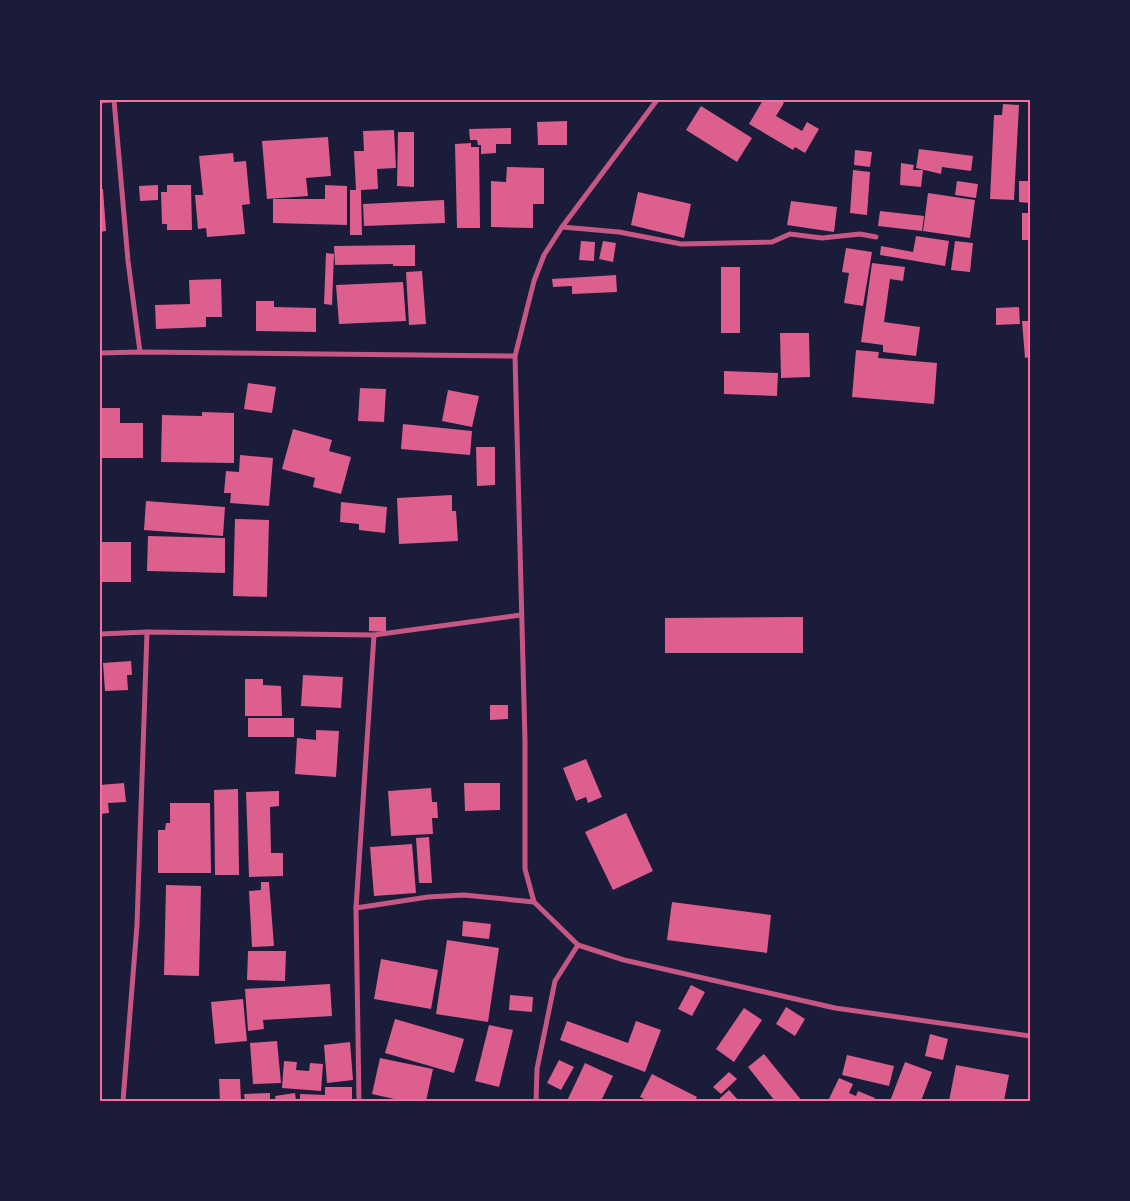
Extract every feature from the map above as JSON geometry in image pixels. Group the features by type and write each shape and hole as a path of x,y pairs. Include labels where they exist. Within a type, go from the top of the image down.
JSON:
{"street":[{"path":"100,101 113,100 128,261 140,352"},
{"path":"657,100 562,227 544,255 534,281 515,356 525,741 525,869 534,902 578,945 624,960 834,1008 1030,1036"},
{"path":"562,227 618,232 681,244 772,242 790,234 822,238 860,234 876,237"},
{"path":"100,353 515,356"},
{"path":"100,634 147,632 374,635 521,615"},
{"path":"123,1101 137,925 147,632"},
{"path":"359,1101 356,908 374,635"},
{"path":"356,908 428,897 464,895 534,902"},
{"path":"536,1101 537,1069 555,981 578,945"}],"building":[{"path":"763,100 780,100 784,103 776,116 802,131 807,122 819,129 805,153 795,147 793,150 749,124"},
{"path":"1003,104 1019,105 1014,200 990,199 994,115 1002,115"},
{"path":"701,106 752,138 737,162 686,130"},
{"path":"567,121 567,145 538,145 537,122"},
{"path":"511,128 511,144 496,144 496,153 481,154 481,145 478,145 477,140 470,140 469,129"},
{"path":"394,130 396,168 377,169 378,189 361,190 362,235 350,235 350,190 356,190 354,151 364,151 363,131"},
{"path":"398,132 414,132 414,187 397,186"},
{"path":"328,137 331,176 306,178 308,196 267,199 262,141"},
{"path":"471,143 471,147 479,147 480,228 457,228 455,144"},
{"path":"919,149 973,156 971,171 942,167 941,174 916,168"},
{"path":"855,150 872,152 870,167 854,165"},
{"path":"233,153 234,162 246,161 250,204 242,205 245,234 207,237 206,228 198,229 195,195 203,195 199,156"},
{"path":"901,163 914,165 913,170 923,170 921,187 900,185"},
{"path":"507,167 544,168 544,204 533,204 533,228 491,227 491,181 506,182"},
{"path":"853,170 870,172 867,215 850,213"},
{"path":"957,181 978,184 976,198 955,195"},
{"path":"1019,181 1030,181 1030,203 1019,202"},
{"path":"158,185 158,200 140,201 139,186"},
{"path":"167,185 191,185 192,230 167,230 167,224 162,224 161,192 167,192"},
{"path":"325,185 347,186 347,225 273,223 273,199 325,199"},
{"path":"100,189 103,189 106,231 100,232"},
{"path":"638,192 691,204 684,238 631,225"},
{"path":"928,193 975,200 970,238 923,231"},
{"path":"444,200 445,223 364,226 363,204"},
{"path":"791,201 837,207 834,232 787,225"},
{"path":"880,211 924,216 922,231 878,226"},
{"path":"1022,213 1030,213 1030,240 1022,240"},
{"path":"916,236 949,241 945,266 880,255 881,246 913,252"},
{"path":"581,241 595,242 594,261 579,260"},
{"path":"603,241 616,243 613,262 599,259"},
{"path":"955,241 973,243 970,272 951,270"},
{"path":"415,245 415,266 393,266 393,264 335,265 334,246"},
{"path":"846,248 872,252 863,306 844,303 849,273 842,272"},
{"path":"326,253 334,254 332,305 324,304"},
{"path":"872,263 905,267 903,281 890,279 884,322 920,327 916,356 883,352 883,345 861,342"},
{"path":"721,267 740,267 740,333 721,333"},
{"path":"422,271 426,324 409,325 406,272"},
{"path":"616,275 617,292 572,294 572,286 553,287 552,279"},
{"path":"221,279 222,317 206,317 206,327 156,329 155,305 190,304 189,280"},
{"path":"403,282 406,321 339,324 336,285"},
{"path":"256,301 274,301 274,307 316,308 316,332 256,331"},
{"path":"1019,307 1020,324 996,325 996,308"},
{"path":"1022,321 1030,321 1030,357 1025,358"},
{"path":"780,333 809,333 810,377 781,378"},
{"path":"856,350 879,352 878,358 937,363 934,404 852,397"},
{"path":"724,371 778,373 777,396 724,394"},
{"path":"248,383 276,387 272,413 244,409"},
{"path":"360,388 386,389 384,422 358,421"},
{"path":"448,390 479,396 472,427 442,421"},
{"path":"100,408 120,408 120,423 143,423 143,458 100,458"},
{"path":"202,412 234,413 234,463 161,462 162,415 202,416"},
{"path":"403,424 472,431 470,455 401,449"},
{"path":"293,429 332,440 329,451 351,457 341,494 313,487 315,478 282,469"},
{"path":"476,447 495,447 495,485 477,486"},
{"path":"240,455 273,458 269,506 230,503 231,493 224,493 226,471 239,472"},
{"path":"452,495 452,511 456,511 458,541 399,544 397,498"},
{"path":"146,501 225,507 223,536 144,530"},
{"path":"341,502 387,507 385,533 359,530 359,524 340,522"},
{"path":"235,519 269,520 267,597 233,596"},
{"path":"148,536 225,538 225,573 147,571"},
{"path":"100,542 131,542 131,582 100,582"},
{"path":"369,617 386,617 386,632 369,631"},
{"path":"803,617 803,653 665,653 665,618"},
{"path":"131,661 132,675 127,675 128,690 105,691 103,663"},
{"path":"303,675 343,677 341,708 301,706"},
{"path":"245,679 263,679 263,685 281,686 282,716 245,716"},
{"path":"490,705 508,705 508,719 490,720"},
{"path":"248,718 294,718 294,737 248,737"},
{"path":"316,730 339,731 336,777 295,774 297,738 316,740"},
{"path":"586,759 602,797 588,803 586,797 576,801 563,768"},
{"path":"124,783 126,802 108,803 109,813 100,814 100,785"},
{"path":"464,783 500,783 500,810 465,811"},
{"path":"431,788 432,802 437,802 438,818 432,818 433,834 391,836 388,791"},
{"path":"238,789 239,875 215,875 214,790"},
{"path":"279,791 279,806 270,807 271,853 283,853 283,876 249,877 246,792"},
{"path":"170,803 210,803 211,873 158,873 158,830 165,830 166,823 170,823"},
{"path":"626,813 653,871 613,890 585,832"},
{"path":"429,837 432,883 419,883 416,838"},
{"path":"412,844 416,893 374,896 370,847"},
{"path":"261,882 269,882 274,946 252,947 249,891 261,890"},
{"path":"166,885 201,886 199,976 164,975"},
{"path":"672,902 771,915 767,953 667,940"},
{"path":"463,921 491,924 489,939 462,936"},
{"path":"447,940 499,948 488,1022 436,1014"},
{"path":"248,951 286,951 285,981 247,980"},
{"path":"381,959 438,970 431,1009 374,999"},
{"path":"330,984 332,1016 263,1020 264,1029 248,1031 245,989"},
{"path":"691,985 705,992 692,1016 678,1009"},
{"path":"510,995 533,997 532,1012 509,1010"},
{"path":"243,999 247,1041 215,1044 211,1002"},
{"path":"786,1007 805,1019 795,1036 776,1024"},
{"path":"744,1008 762,1020 734,1062 716,1049"},
{"path":"395,1019 464,1039 454,1073 385,1053"},
{"path":"567,1021 628,1043 636,1021 661,1030 645,1072 560,1040"},
{"path":"489,1025 513,1030 499,1087 475,1081"},
{"path":"930,1034 948,1039 943,1060 925,1056"},
{"path":"277,1041 281,1083 253,1084 250,1043"},
{"path":"350,1042 353,1080 327,1083 324,1045"},
{"path":"764,1054 802,1101 775,1101 748,1067"},
{"path":"847,1055 894,1066 889,1086 842,1075"},
{"path":"380,1058 433,1069 426,1101 403,1101 372,1094"},
{"path":"559,1060 574,1067 561,1090 547,1083"},
{"path":"284,1061 297,1062 296,1070 309,1071 310,1063 323,1064 321,1091 282,1088"},
{"path":"905,1062 932,1072 921,1101 890,1101"},
{"path":"585,1063 613,1076 601,1101 567,1101"},
{"path":"956,1065 1009,1075 1004,1101 949,1101"},
{"path":"729,1072 737,1079 721,1094 713,1087"},
{"path":"652,1074 697,1097 695,1101 649,1101 640,1097"},
{"path":"839,1078 853,1084 849,1093 856,1096 858,1091 875,1098 874,1101 833,1101 829,1099"},
{"path":"219,1079 240,1079 241,1101 220,1101"},
{"path":"325,1087 352,1087 352,1101 300,1101 300,1094 325,1095"},
{"path":"729,1090 739,1101 717,1101"},
{"path":"270,1093 270,1101 245,1101 244,1094"},
{"path":"295,1093 296,1101 276,1101 275,1096"}]}
